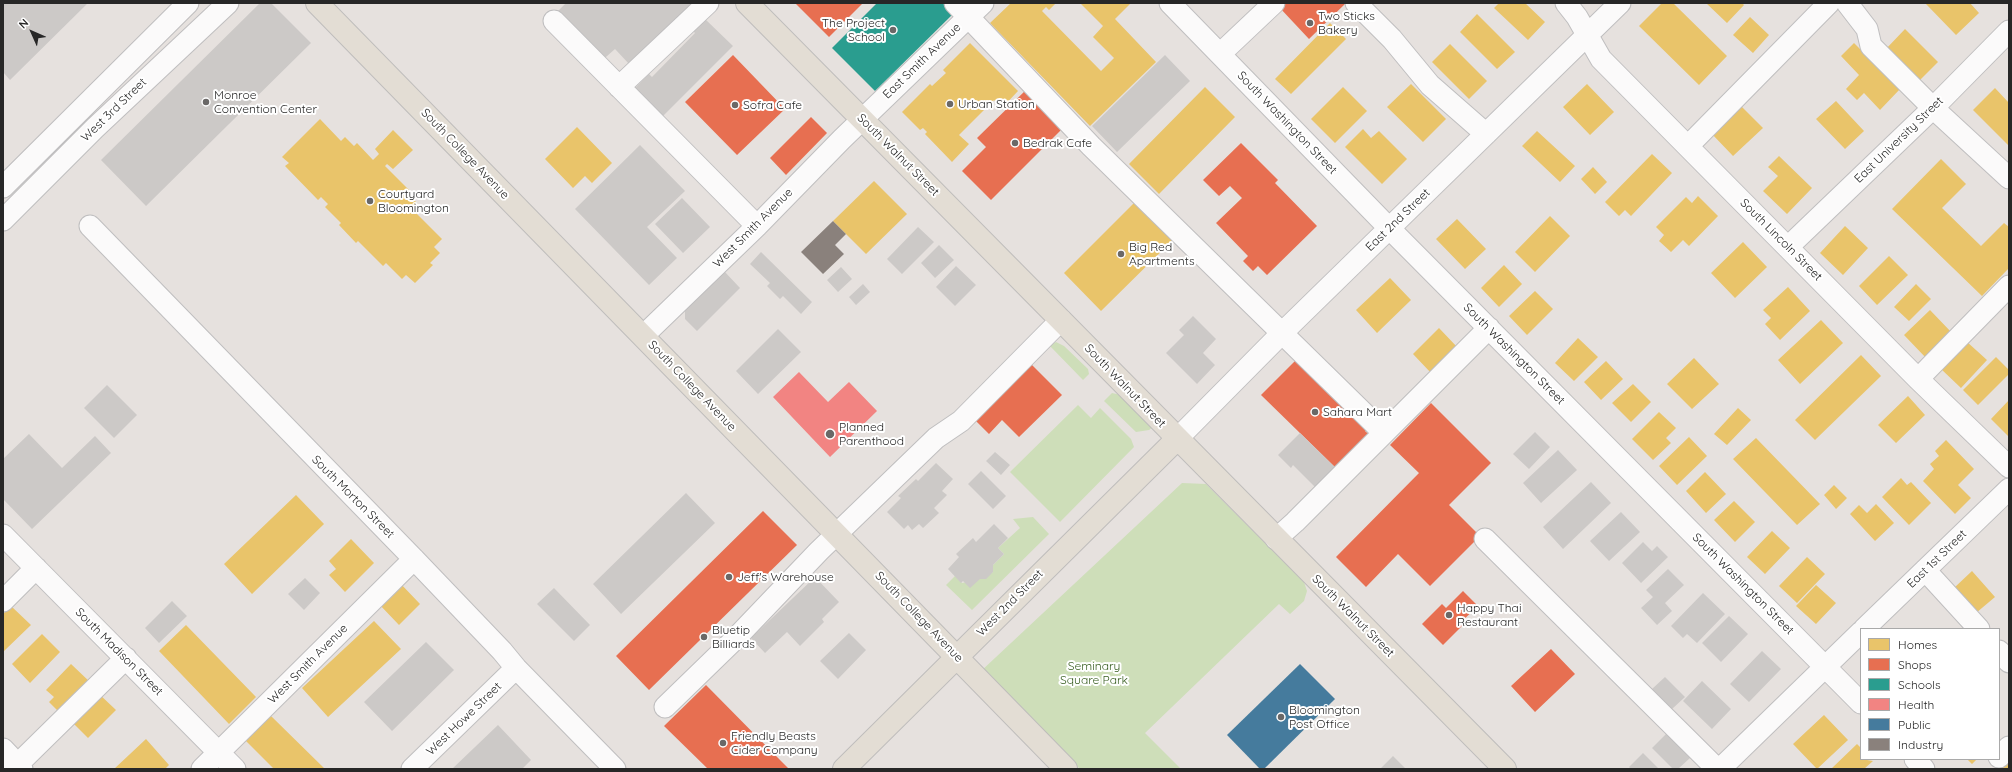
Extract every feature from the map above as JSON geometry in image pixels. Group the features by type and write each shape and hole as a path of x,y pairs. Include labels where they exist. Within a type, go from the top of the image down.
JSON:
{"main road":[{"name":"South College Avenue","path":"317,3 837,533 1066,769"},
{"name":"South Walnut Street","path":"746,3 1505,769"},
{"name":"West 2nd Street","path":"844,769 1177,439"}],"street":[{"name":"West 3rd Street","path":"3,187 188,3"},
{"name":"West 3rd Street","path":"3,220 95,128 228,3"},
{"path":"619,87 708,3"},
{"name":"South Washington Street","path":"1170,3 1389,228 1860,702"},
{"path":"1220,54 1274,3"},
{"path":"1356,3 1392,39 1430,85 1486,134"},
{"name":"South Lincoln Street","path":"1566,3 1573,10 1601,59 1918,379 2009,467"},
{"name":"East 2nd Street","path":"1177,439 1282,333 1620,3"},
{"path":"1688,146 1829,3"},
{"path":"1847,3 1867,29 1871,46 1933,108 2009,178"},
{"path":"969,8 1091,146 1384,433"},
{"name":"East Smith Avenue","path":"862,119 969,8"},
{"path":"554,21 757,226"},
{"name":"East University Street","path":"1788,247 1933,108 2009,31"},
{"name":"West Smith Avenue","path":"643,336 757,226 862,119"},
{"name":"South Morton Street","path":"90,226 414,559 502,651 516,668 609,767"},
{"path":"1918,379 2009,286"},
{"path":"665,707 733,641 837,533 936,438 961,421 1061,320"},
{"path":"1276,539 1295,522 1489,328"},
{"name":"East 1st Street","path":"1865,628 2009,489"},
{"name":"South Madison Street","path":"3,535 235,769"},
{"path":"1485,539 1719,769 1860,633"},
{"name":"West Smith Avenue","path":"202,769 414,559"},
{"path":"3,601 36,568"},
{"path":"1925,570 1978,628"},
{"path":"2000,652 2009,662"},
{"path":"3,749 18,767 126,658"},
{"name":"West Howe Street","path":"412,769 516,668"},
{"path":"2000,756 2009,747"},
{"path":"1916,760 1924,769"},
{"path":"1987,769 1996,760"}],"green space":[{"path":"1056,342 1064,346 1088,369 1089,374 1083,380 1050,346"},
{"path":"1112,393 1121,395 1153,427 1149,430 1136,432 1104,401"},
{"path":"1078,405 1091,418 1100,408 1131,439 1134,447 1060,522 1010,472"},
{"name":"Seminary Square Park","path":"1182,483 1206,484 1304,582 1307,591 1304,601 1290,614 1279,604 1145,733 1181,769 1080,769 980,672"},
{"path":"1033,517 1049,534 972,610 946,585 955,576 962,583 980,579 993,572 993,565 1004,554 998,548 1020,528 1013,519"}],"building: Homes":[{"path":"1011,3 1056,3 1049,10 1046,7 1042,11 1101,71 1114,58 1093,37 1103,26 1080,3 1131,3 1115,19 1156,62 1090,126 990,23"},
{"path":"1499,3 1525,3 1545,22 1528,40 1494,8"},
{"path":"1662,3 1673,3 1727,56 1699,85 1639,26"},
{"path":"1706,3 1742,3 1744,5 1727,23"},
{"path":"1925,3 1970,3 1979,13 1956,35"},
{"path":"1477,14 1515,52 1497,69 1460,32"},
{"path":"1750,17 1769,35 1753,53 1733,35"},
{"path":"1330,23 1346,39 1291,94 1275,79"},
{"path":"1905,29 1938,62 1918,82 1885,50"},
{"name":"Urban Station","path":"970,43 1018,91 1002,108 994,100 959,135 969,144 952,162 925,134 927,132 923,128 920,130 902,112 930,84 932,86 946,73 943,70"},
{"path":"1854,43 1900,89 1880,110 1864,93 1857,100 1846,89 1859,75 1841,56"},
{"path":"1450,44 1487,81 1469,99 1432,62"},
{"path":"1411,84 1446,119 1423,142 1387,107"},
{"path":"1587,84 1614,112 1590,135 1563,107"},
{"path":"1205,87 1235,117 1159,194 1129,164"},
{"path":"1343,87 1367,111 1335,143 1311,119"},
{"path":"1995,88 2009,103 2009,146 1973,110"},
{"path":"1836,101 1864,131 1845,149 1816,119"},
{"path":"1740,105 1763,128 1733,156 1711,133"},
{"name":"Courtyard Bloomington","path":"320,119 341,141 345,137 354,146 357,143 373,160 379,154 375,149 393,130 413,150 393,169 387,164 385,166 410,191 408,194 416,202 411,208 442,239 434,247 440,253 430,263 433,265 415,283 406,275 402,279 386,263 383,266 358,241 356,243 339,225 341,223 325,207 328,204 321,197 318,200 285,166 289,163 282,157"},
{"path":"577,127 612,163 592,183 585,176 573,188 545,159"},
{"path":"1363,129 1371,138 1379,131 1407,159 1382,184 1345,147"},
{"path":"1537,131 1575,166 1560,182 1522,146"},
{"path":"1652,154 1672,173 1631,216 1625,210 1619,216 1605,202"},
{"path":"1779,156 1812,188 1787,214 1763,191 1778,176 1768,167"},
{"path":"1941,159 1966,184 1942,208 1981,246 2004,223 2009,227 2009,268 1982,296 1892,209"},
{"path":"1593,167 1607,182 1595,194 1581,179"},
{"path":"874,181 907,214 866,254 833,221"},
{"path":"1698,196 1718,216 1689,246 1683,240 1671,252 1659,241 1664,235 1656,227 1686,197 1692,203"},
{"name":"Big Red Apartments","path":"1140,197 1179,234 1101,311 1064,273"},
{"path":"1550,216 1570,236 1535,272 1515,252"},
{"path":"1457,219 1486,249 1465,269 1436,239"},
{"path":"1845,226 1868,248 1843,275 1820,253"},
{"path":"1743,242 1767,267 1735,298 1711,273"},
{"path":"1889,256 1908,275 1877,305 1859,286"},
{"path":"1504,265 1522,284 1499,307 1481,288"},
{"path":"1390,278 1411,300 1377,333 1356,310"},
{"path":"1916,284 1931,299 1909,321 1894,307"},
{"path":"1788,287 1810,311 1780,340 1765,324 1771,318 1763,310"},
{"path":"1535,291 1553,309 1527,335 1509,316"},
{"path":"1930,310 1953,334 1927,359 1904,335"},
{"path":"1821,320 1843,343 1800,384 1778,360"},
{"path":"1439,328 1458,348 1431,373 1413,354"},
{"path":"1578,338 1598,357 1574,381 1555,363"},
{"path":"1966,341 1987,360 1961,388 1940,368"},
{"path":"1861,355 1881,376 1815,440 1795,420"},
{"path":"1996,357 2009,370 2009,374 1978,405 1963,390"},
{"path":"1694,358 1719,384 1692,409 1667,384"},
{"path":"1606,361 1623,379 1601,400 1584,382"},
{"path":"1633,384 1651,402 1631,422 1612,403"},
{"path":"1908,396 1925,415 1896,443 1878,425"},
{"path":"2009,400 2009,437 1991,419"},
{"path":"1738,408 1751,420 1727,445 1714,434"},
{"path":"1659,412 1676,428 1666,438 1671,443 1653,460 1632,439"},
{"path":"1689,437 1707,456 1677,485 1659,466"},
{"path":"1756,438 1820,504 1797,525 1733,459"},
{"path":"1946,440 1974,469 1958,485 1971,498 1955,514 1923,481 1934,469 1930,464 1939,456 1935,451"},
{"path":"1705,472 1726,494 1706,513 1686,491"},
{"path":"1901,478 1907,485 1911,482 1931,503 1909,525 1882,497"},
{"path":"1834,485 1847,498 1836,509 1824,495"},
{"path":"296,495 324,524 252,594 224,564"},
{"path":"1734,501 1755,522 1735,542 1714,520"},
{"path":"1876,504 1894,523 1875,541 1850,514 1859,505 1867,513"},
{"path":"1772,531 1790,548 1765,574 1747,557"},
{"path":"351,539 374,563 345,592 329,575 336,569 329,561"},
{"path":"1807,557 1825,574 1797,603 1779,586"},
{"path":"1972,571 1995,597 1976,613 1954,588"},
{"path":"399,582 420,604 399,625 378,603"},
{"path":"1816,585 1836,603 1816,624 1796,606"},
{"path":"11,606 31,625 3,652 3,614"},
{"path":"374,621 401,649 328,717 302,688"},
{"path":"186,625 256,697 229,724 159,651"},
{"path":"42,634 60,652 30,683 12,664"},
{"path":"71,664 91,683 61,714 49,702 54,697 46,690"},
{"path":"98,693 116,710 88,738 71,721"},
{"path":"1824,715 1848,740 1817,769 1793,744"},
{"path":"271,716 325,769 274,769 246,741"},
{"path":"146,739 169,765 165,769 114,769"},
{"path":"1857,744 1860,747 1860,760 1873,761 1864,769 1831,769"},
{"path":"1968,760 1976,760 1972,764"},
{"path":"2009,760 2009,769 2000,769"}],"building: Shops":[{"path":"795,3 863,3 829,37"},
{"name":"Two Sticks Bakery","path":"1283,3 1346,3 1309,39 1279,7"},
{"name":"Sofra Cafe","path":"733,55 785,109 737,155 685,102"},
{"name":"Bedrak Cafe","path":"1029,87 1067,124 991,200 962,171 986,147 977,138"},
{"path":"811,117 827,133 786,175 770,158"},
{"path":"1241,143 1278,180 1275,183 1317,226 1267,275 1258,266 1253,271 1243,261 1248,256 1216,223 1242,198 1230,186 1219,196 1203,180"},
{"name":"Sahara Mart","path":"1298,358 1369,428 1365,431 1375,440 1342,474 1261,395"},
{"path":"1031,364 1062,395 1019,437 1002,420 989,434 974,419"},
{"path":"1431,403 1491,463 1449,505 1480,536 1430,586 1398,554 1366,587 1336,557 1419,473 1390,445"},
{"path":"763,511 797,545 649,690 616,656"},
{"name":"Happy Thai Restaurant","path":"1463,591 1478,606 1460,623 1463,625 1443,645 1422,624 1442,604 1446,608"},
{"path":"1551,649 1575,674 1535,712 1511,686"},
{"name":"Friendly Beasts Cider Company","path":"706,685 789,769 708,769 664,726"}],"building: Schools":[{"name":"The Project School","path":"877,3 945,3 954,13 875,91 832,48"}],"building: Health":[{"name":"Planned Parenthood","path":"799,372 828,402 849,382 877,411 830,457 773,397"}],"building: Public":[{"name":"Bloomington Post Office","path":"1300,664 1335,699 1264,769 1260,769 1227,735"}],"building: Industry":[{"path":"833,221 846,234 835,245 844,254 823,274 801,252"}],"building: Other":[{"path":"3,3 88,3 10,80 3,72"},
{"name":"Monroe Convention Center","path":"260,3 271,3 311,43 146,206 101,160"},
{"path":"566,3 693,3 630,65 615,49 598,64 552,17"},
{"path":"705,19 733,46 660,119 632,91 649,74 652,77 695,33 693,31"},
{"path":"1165,55 1190,81 1117,152 1092,126"},
{"path":"640,145 685,191 647,227 677,258 649,285 575,209"},
{"path":"682,198 710,227 683,253 655,224"},
{"path":"918,227 934,242 902,274 887,259"},
{"path":"939,245 954,260 935,278 921,263"},
{"path":"761,252 812,302 801,314 783,296 780,299 767,286 770,283 750,264"},
{"path":"956,266 976,285 955,306 936,287"},
{"path":"841,267 852,279 838,292 827,280"},
{"path":"724,271 740,288 697,331 685,319 685,310"},
{"path":"863,284 870,292 856,305 849,297"},
{"path":"1193,316 1216,339 1203,353 1215,365 1197,384 1166,353 1184,335 1179,330"},
{"path":"778,329 801,352 758,394 736,371"},
{"path":"107,385 137,415 114,438 84,408"},
{"path":"1535,432 1550,447 1529,469 1513,454"},
{"path":"1300,433 1342,474 1322,494 1293,465 1291,468 1278,455"},
{"path":"29,434 62,468 95,436 111,453 32,529 3,499 3,459"},
{"path":"1558,450 1577,470 1541,503 1523,483"},
{"path":"995,452 1010,465 1001,475 986,461"},
{"path":"936,463 953,479 942,491 947,495 934,508 939,513 923,528 919,524 912,530 908,525 904,529 887,512 901,498 898,496 916,479 918,481"},
{"path":"981,471 1006,496 993,509 968,484"},
{"path":"1591,482 1611,503 1563,549 1543,527"},
{"path":"686,493 715,523 621,614 593,584"},
{"path":"1621,512 1640,532 1609,561 1590,541"},
{"path":"994,524 1008,538 998,548 1004,554 993,565 993,572 986,579 980,579 970,588 963,581 961,583 948,569 959,557 956,554 973,538 976,542"},
{"path":"1643,542 1652,551 1657,546 1668,557 1641,583 1622,563"},
{"path":"1668,569 1684,585 1665,603 1672,611 1657,625 1641,608 1653,597 1646,590"},
{"path":"815,577 839,602 822,619 824,622 800,646 787,632 765,653 751,638"},
{"path":"305,578 320,593 304,610 288,594"},
{"path":"554,588 590,625 574,641 537,604"},
{"path":"1703,593 1725,614 1697,643 1687,634 1683,638 1671,626"},
{"path":"172,601 187,616 159,643 145,628"},
{"path":"1729,616 1748,634 1721,662 1702,643"},
{"path":"849,633 866,650 838,679 820,661"},
{"path":"426,642 454,670 392,731 364,702"},
{"path":"1762,651 1781,669 1749,702 1730,684"},
{"path":"1665,677 1685,697 1672,709 1652,689"},
{"path":"1702,681 1731,709 1712,729 1683,701"},
{"path":"498,725 531,760 522,769 452,769"},
{"path":"1666,734 1690,758 1678,769 1673,769 1652,748"},
{"path":"1643,753 1659,769 1631,769 1629,767"},
{"path":"1393,756 1406,769 1380,769"}],"place":[{"name":"Two Sticks Bakery","path":"1310,23"},
{"name":"The Project School","path":"893,30"},
{"name":"Monroe Convention Center","path":"206,102"},
{"name":"Urban Station","path":"950,104"},
{"name":"Sofra Cafe","path":"735,105"},
{"name":"Bedrak Cafe","path":"1015,143"},
{"name":"Courtyard Bloomington","path":"370,201"},
{"name":"Big Red Apartments","path":"1121,254"},
{"name":"Sahara Mart","path":"1315,412"},
{"name":"Planned Parenthood","path":"830,434"},
{"name":"Jeff's Warehouse","path":"729,577"},
{"name":"Happy Thai Restaurant","path":"1449,615"},
{"name":"Bluetip Billiards","path":"704,637"},
{"name":"Bloomington Post Office","path":"1281,717"},
{"name":"Friendly Beasts Cider Company","path":"723,743"}]}
